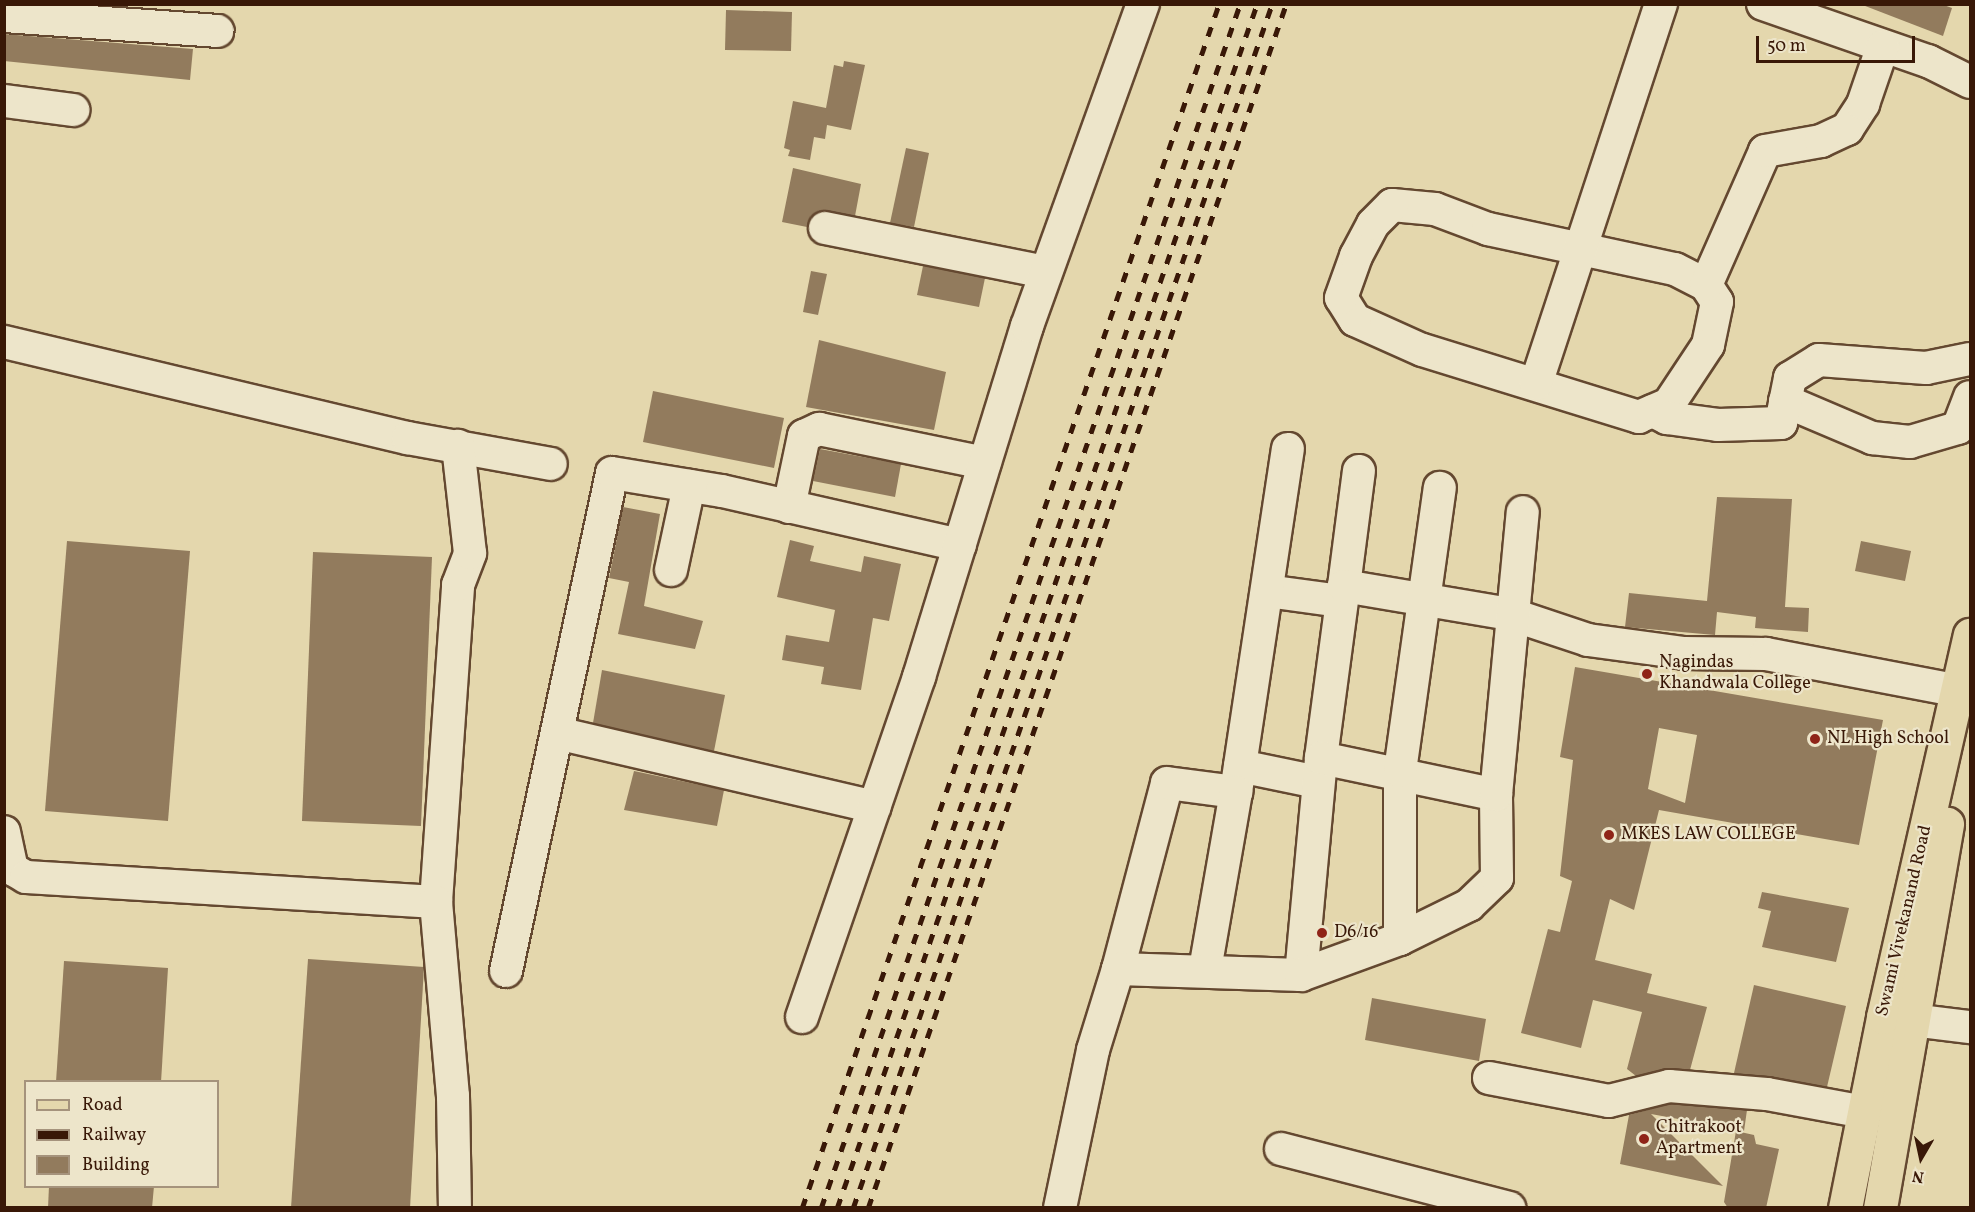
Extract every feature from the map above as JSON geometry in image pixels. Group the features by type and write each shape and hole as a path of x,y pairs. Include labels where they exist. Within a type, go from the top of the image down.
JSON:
{"main road":[{"name":"Swami Vivekanand Road","path":"1845,1208 1883,1017 1964,692 1971,635"},
{"name":"Swami Vivekanand Road","path":"1880,1208 1917,1022 1949,812 1971,729"}],"street":[{"path":"802,1017 960,545 1046,272 1143,4"},
{"path":"1536,384 1661,4"},
{"path":"1763,4 1882,45 1971,82"},
{"path":"4,16 217,31"},
{"path":"1706,285 1765,151 1821,141 1847,129 1863,104 1882,45"},
{"path":"4,101 73,110"},
{"path":"1392,205 1436,209 1488,229 1675,269 1706,285 1717,302 1708,345 1669,404 1653,411 1630,415 1422,350 1355,320 1341,298 1367,235 1392,205"},
{"path":"825,228 1046,272"},
{"path":"4,342 458,446 551,464"},
{"path":"1653,411 1666,418 1718,425 1781,423 1790,378 1819,360 1926,368 1971,359"},
{"path":"1785,400 1872,438 1910,442 1958,428 1971,397"},
{"path":"789,507 804,436 819,429 985,463"},
{"path":"454,1208 453,1096 436,902 458,585 470,553 458,446"},
{"path":"1205,970 1238,779 1288,449"},
{"path":"1301,975 1319,770 1359,471"},
{"path":"506,971 612,473 689,486 960,545"},
{"path":"671,570 689,486"},
{"path":"1400,939 1400,771 1440,488"},
{"path":"1118,969 1205,970 1301,975 1400,939 1469,905 1497,878 1496,795 1510,614 1523,512"},
{"path":"1267,591 1425,597 1510,614 1588,640 1684,653 1766,654 1964,692"},
{"path":"557,733 874,807"},
{"path":"1060,1208 1093,1050 1118,969 1167,783 1238,779 1319,770 1400,771 1496,795"},
{"path":"4,832 12,869 26,877 436,902"},
{"path":"1883,1017 1971,1027"},
{"path":"1489,1078 1609,1101 1669,1086 1767,1094 1864,1112"},
{"path":"1281,1149 1509,1208"}],"building":[{"path":"1860,4 1941,4 1952,8 1943,36"},
{"path":"726,10 792,12 791,51 725,50"},
{"path":"4,34 193,49 190,80 4,61"},
{"path":"844,61 865,65 851,130 827,125 825,139 814,137 810,160 788,156 790,150 784,148 793,101 826,108 834,65 843,67"},
{"path":"906,148 929,153 914,227 890,223"},
{"path":"793,168 861,184 855,216 820,211 807,227 782,222"},
{"path":"923,266 985,278 979,307 917,295"},
{"path":"811,271 827,274 818,315 803,312"},
{"path":"819,340 946,372 934,430 806,407"},
{"path":"653,391 784,418 774,468 643,442"},
{"path":"820,449 901,464 895,497 813,481"},
{"path":"1717,497 1792,499 1785,607 1809,608 1808,632 1755,628 1756,617 1717,612 1715,635 1625,627 1629,593 1707,601"},
{"path":"623,507 660,514 644,606 703,621 695,649 618,634 629,582 609,578"},
{"path":"790,540 814,546 810,561 861,572 864,556 901,564 889,621 873,618 861,690 821,684 824,667 782,660 786,635 829,642 835,610 777,597"},
{"path":"67,541 190,551 168,821 45,811"},
{"path":"1861,541 1911,551 1905,581 1855,571"},
{"path":"313,552 432,557 421,826 302,821"},
{"path":"1575,667 1883,720 1859,845 1659,810 1634,910 1610,899 1595,960 1652,974 1647,993 1707,1007 1690,1070 1636,1076 1627,1069 1642,1012 1593,1000 1581,1048 1521,1033 1548,929 1560,932 1572,881 1560,876 1573,760 1560,757","holes":["1659,728 1697,735 1685,803 1648,789"]},
{"path":"602,670 725,695 714,751 593,723"},
{"path":"634,771 724,790 717,826 624,810"},
{"path":"1762,892 1849,908 1836,962 1762,947 1771,911 1758,908"},
{"path":"308,959 424,967 410,1208 291,1208"},
{"path":"64,961 168,968 161,1080 56,1080"},
{"path":"1754,985 1846,1006 1827,1087 1734,1073"},
{"path":"1372,998 1486,1019 1479,1061 1365,1040"},
{"name":"Chitrakoot Apartment","path":"1670,1104 1747,1110 1744,1131 1651,1114 1723,1186 1620,1164 1629,1115"},
{"path":"1736,1131 1754,1135 1756,1144 1779,1149 1766,1208 1728,1208 1724,1202"},
{"path":"49,1188 154,1188 152,1208 48,1208"}],"railway":[{"path":"802,1208 1219,4"},
{"path":"821,1208 1240,4"},
{"path":"837,1208 1257,4"},
{"path":"853,1208 1272,4"},
{"path":"868,1208 1286,4"}],"place":[{"name":"Nagindas Khandwala College","path":"1647,674"},
{"name":"NL High School","path":"1815,739"},
{"name":"MKES LAW COLLEGE","path":"1609,835"},
{"name":"D6/16","path":"1322,933"},
{"name":"Chitrakoot Apartment","path":"1644,1139"}]}
